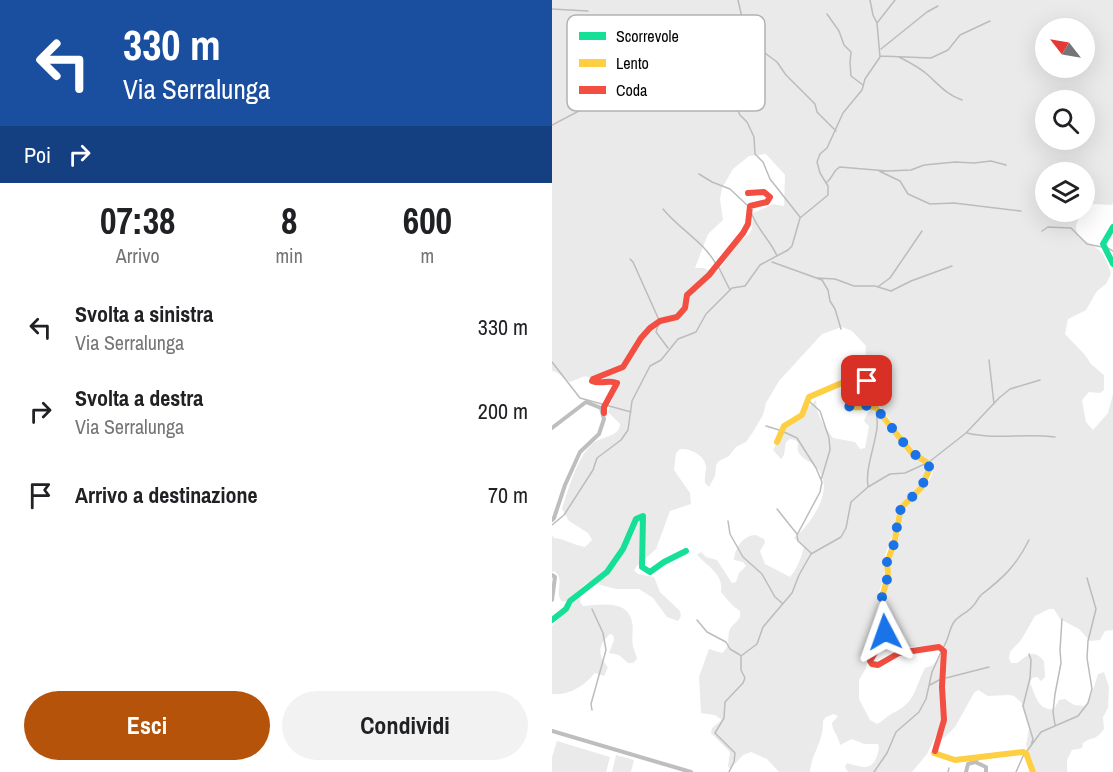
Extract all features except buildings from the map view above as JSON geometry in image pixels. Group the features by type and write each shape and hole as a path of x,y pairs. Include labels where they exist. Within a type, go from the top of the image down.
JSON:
{"street":[{"path":"552,520 580,452 599,434 604,419 604,407 617,382 596,384 592,381 593,379 623,367 650,328 660,321 677,317 685,308 687,295 709,275 743,233 748,224 750,206 767,202 770,197 764,192 748,193"},
{"path":"1113,227 1103,244 1113,264"},
{"path":"777,442 784,426 802,415 809,398 858,376 867,381 865,387 850,395 848,406 855,409 869,405 876,408 911,452 929,465 929,473 921,488 901,508 894,544 887,562 888,576 882,597 884,638 870,661 878,665 899,653 942,648 945,651 942,687 944,720 934,753 966,761 1023,752 1026,753 1033,772"},
{"path":"552,428 586,402 601,408 604,413"},
{"path":"552,620 566,609 570,601 607,572 623,549 639,516 645,518 643,537 645,549 642,567 644,570 651,572 664,561 686,551"},
{"path":"552,575 555,577 552,600"},
{"path":"552,732 691,772"},
{"path":"966,772 969,764 976,760"},
{"path":"976,760 984,765 986,772"}],"shaded area":[{"path":"552,0 1113,0 1113,203 1111,205 1095,204 1095,162 1035,162 1035,222 1077,222 1076,227 1080,237 1101,252 1111,274 1106,284 1097,291 1086,310 1068,319 1065,334 1091,364 1104,375 1104,390 1100,393 1089,392 1082,400 1086,422 1093,430 1108,413 1113,394 1113,630 1105,631 1100,640 1090,641 1079,629 1060,619 1054,609 1049,609 1035,616 1021,640 1010,652 1009,658 1011,663 1017,663 1027,655 1034,654 1044,661 1045,677 1041,681 1037,677 1032,678 1030,683 1038,702 1044,708 1049,709 1054,709 1059,700 1065,699 1074,705 1085,706 1098,674 1104,672 1109,687 1108,708 1103,717 1104,729 1083,743 1082,748 1072,750 1067,760 1067,772 1036,772 1026,745 1029,728 1021,702 1014,696 988,696 978,690 974,693 955,727 940,742 945,722 947,650 944,646 938,645 900,648 889,638 885,597 892,557 900,532 901,517 906,506 923,490 932,475 934,465 913,450 878,404 868,401 852,402 857,394 867,390 870,374 866,346 852,331 842,327 822,334 779,381 766,403 763,415 746,442 736,447 729,456 716,465 715,476 709,487 705,483 706,468 701,456 684,449 676,453 674,470 690,493 691,504 670,511 656,549 634,570 638,574 654,577 660,592 680,611 681,616 678,621 667,617 653,598 639,589 616,589 589,582 567,600 563,602 560,598 559,578 554,571 552,572 552,535 554,538 585,547 592,540 588,533 569,521 562,509 582,457 596,441 614,434 620,424 608,412 620,383 617,379 599,381 585,376 570,382 552,371","holes":["766,154 785,175 784,206 773,204 753,213 752,229 749,234 737,244 718,271 713,273 704,268 695,268 708,234 723,220 720,199 722,188 733,169 749,156"]},
{"path":"816,400 819,416 833,438 855,442 860,449 865,448 869,426 864,421 871,410 879,415 928,469 919,487 897,510 893,534 885,555 884,578 878,595 882,630 880,640 869,655 866,668 859,680 859,699 870,720 877,724 906,704 914,694 925,668 933,665 942,654 942,723 927,754 912,772 848,772 845,767 847,763 864,767 872,764 879,747 878,744 864,744 852,739 840,745 832,726 838,716 834,714 823,721 822,735 810,772 779,772 767,759 751,752 743,755 730,769 728,766 730,752 711,733 712,728 722,720 715,715 701,713 699,677 709,649 722,653 725,650 730,629 740,617 740,611 721,592 717,575 697,555 701,552 706,557 717,560 732,583 736,582 739,573 746,566 743,562 734,560 736,551 747,537 756,535 764,539 765,543 760,551 765,564 790,577 804,547 794,538 814,515 823,495 824,485 822,476 816,467 798,452 798,443 795,440 790,439 786,442 781,459 773,450 785,428 801,419 806,409"},
{"path":"581,596 580,602 583,606 612,605 625,610 633,625 632,643 637,659 633,663 628,663 619,655 609,653 614,640 613,635 610,634 600,650 608,667 604,676 595,673 576,689 552,694 552,626"},
{"path":"557,741 610,757 606,772 552,772 552,757"},
{"path":"616,755 634,760 631,772 612,772"}],"waterway":[{"path":"738,0 741,15"},
{"path":"552,525 564,515 593,470 597,458 621,440 628,430 632,401 650,366 661,360 678,339 696,332 706,314 732,288 745,286 760,265 788,250 792,246 800,218 828,195 828,186 820,173 817,162 820,154 827,148 843,113 862,90 865,79 880,57 877,23 870,0"},
{"path":"877,23 895,0"},
{"path":"881,49 927,12 938,6"},
{"path":"552,9 588,11"},
{"path":"827,14 839,31 844,45 851,52 851,76 863,85"},
{"path":"880,56 931,58 948,50 960,35 990,21"},
{"path":"765,53 777,62 786,75 815,104 817,112 836,131"},
{"path":"899,57 921,70 948,93 962,100"},
{"path":"552,125 579,111"},
{"path":"738,111 747,122 754,137 755,154 763,162 770,179 800,217"},
{"path":"826,183 840,167 887,171 911,170 924,165 955,162 991,161 1006,165"},
{"path":"879,171 900,181 908,194 930,204 954,203 1021,211"},
{"path":"699,174 730,189 747,205"},
{"path":"663,209 698,242 716,264"},
{"path":"751,212 756,224 777,256"},
{"path":"1042,231 1048,227 1071,228 1087,244 1102,247"},
{"path":"879,286 890,278 922,231"},
{"path":"1106,247 1113,251"},
{"path":"630,259 659,320"},
{"path":"772,262 822,280 828,290 841,329"},
{"path":"817,278 835,279 854,286 875,286 891,291 952,266"},
{"path":"719,268 730,290"},
{"path":"658,325 656,332 668,348"},
{"path":"989,360 994,404"},
{"path":"552,362 580,398 631,412"},
{"path":"861,362 871,383 871,396 877,403 877,428 869,465 868,486"},
{"path":"729,772 735,753 715,733 724,718 725,702 745,678 741,670 741,656 757,644 763,627 792,593 811,554 841,537 846,528 851,502 868,487 890,474 905,473 929,462 966,433 1010,389 1040,380"},
{"path":"810,402 820,411 829,438 830,450 821,480"},
{"path":"766,426 779,430"},
{"path":"784,432 797,438 822,482 820,492 797,535 798,541 811,553"},
{"path":"967,433 989,436 1055,437"},
{"path":"777,509 797,534"},
{"path":"728,521 730,534 743,557 762,574 775,597 782,603"},
{"path":"943,648 954,622 1008,571 1029,540"},
{"path":"1027,751 1041,732 1078,716 1088,703 1092,689 1087,658 1088,641 1096,609 1087,578"},
{"path":"592,609 603,633 606,650 591,704 592,710"},
{"path":"1055,725 1053,712 1061,663 1062,619"},
{"path":"697,620 707,632 726,642 730,649 740,655"},
{"path":"874,772 887,753 896,732 919,712 926,699 932,672 941,652"},
{"path":"1029,654 1030,678 1023,706 1033,739 1031,746"},
{"path":"946,678 989,667"},
{"path":"930,685 941,679"},
{"path":"1016,772 1024,754"},
{"path":"948,772 949,768"}],"traffic: fast":[{"path":"1113,227 1103,244 1113,264"},
{"path":"552,620 566,609 570,601 607,572 623,549 636,519 643,516 642,567 650,572 686,551"}],"traffic: slow":[{"path":"777,442 784,426 802,415 809,397 858,376 865,378 865,387 850,395 848,406 876,408 911,452 926,462 930,468 921,488 901,508 894,544 887,562 888,576 882,597 883,619"},
{"path":"935,751 934,753 955,760 1023,752 1026,753 1033,772"}],"traffic: jam":[{"path":"604,413 604,407 617,383 595,382 592,381 593,379 623,367 650,328 660,321 677,317 685,308 687,295 709,275 743,233 748,224 750,206 767,202 770,197 764,192 748,193"},
{"path":"883,619 884,638 870,661 872,664 878,665 899,653 939,647 944,651 942,687 944,720 935,751"}],"route":[{"path":"867,381 865,387 850,395 848,406 855,409 869,405 876,408 911,452 926,462 930,468 921,488 905,503 899,515 894,544 887,562 888,576 882,597 885,632"}]}
